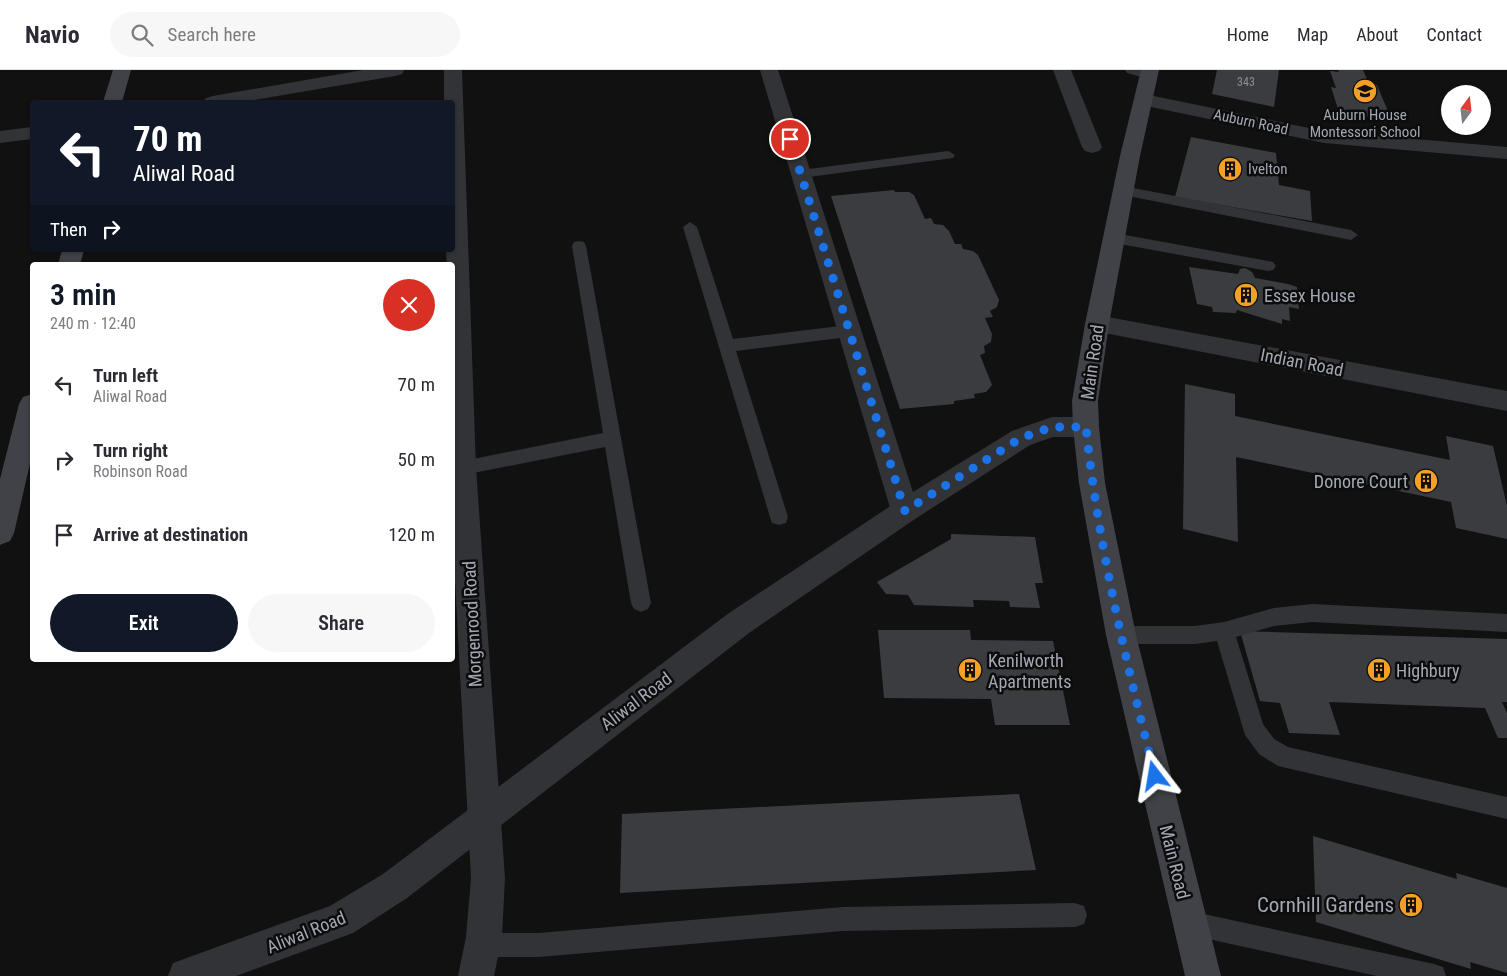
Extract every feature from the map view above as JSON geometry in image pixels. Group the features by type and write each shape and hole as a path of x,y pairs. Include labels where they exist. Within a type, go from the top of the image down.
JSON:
{"main road":[{"path":"114,100 122,70"},
{"name":"Main Road","path":"1144,72 1144,100 1123,191 1097,324 1085,401 1086,427 1092,483 1121,635 1203,976"},
{"path":"0,533 30,412"}],"street":[{"path":"224,100 395,70"},
{"name":"Morgenrood Road","path":"453,70 454,100"},
{"path":"769,70 848,332 905,511"},
{"path":"1062,70 1092,147"},
{"name":"Auburn Road","path":"1144,100 1324,137 1507,154"},
{"path":"0,137 30,132"},
{"name":"Morgenrood Road","path":"455,150 463,468 483,819 489,874 480,960"},
{"name":"Indian Road","path":"1097,324 1507,401"},
{"name":"Aliwal Road","path":"186,976 340,920 395,886 738,623 905,511 1021,438 1052,427 1086,427"}],"lane":[{"path":"801,174 948,155"},
{"path":"1123,191 1351,235"},
{"path":"690,227 780,517"},
{"path":"1114,238 1268,266"},
{"path":"579,246 641,603"},
{"path":"727,346 848,332"},
{"path":"463,468 612,438"},
{"path":"1121,635 1195,635 1224,630 1274,617 1312,613 1507,623"},
{"path":"1224,630 1253,728 1260,741 1272,752 1286,758 1507,808"},
{"path":"480,960 539,945 843,919 1075,915"},
{"path":"1190,923 1434,976"}],"building":[{"path":"1217,70 1279,70 1274,107 1212,94"},
{"path":"1338,70 1363,70 1369,84 1377,85 1390,116 1386,122 1375,121 1363,114 1339,112 1331,87 1336,88 1330,71 1339,72"},
{"name":"Ivelton","path":"1191,137 1276,153 1279,185 1310,191 1312,221 1175,197"},
{"path":"894,190 895,192 909,192 914,195 925,219 931,218 934,224 943,225 949,231 955,244 961,244 963,249 973,251 978,255 999,300 997,307 990,311 993,317 985,318 992,334 991,342 984,346 985,353 980,355 992,385 986,392 974,394 975,398 954,401 954,404 900,409 831,196"},
{"name":"Essex House","path":"1189,267 1238,274 1240,269 1245,268 1252,272 1255,278 1297,287 1299,309 1289,307 1290,321 1282,319 1282,324 1237,310 1236,313 1213,312 1212,307 1197,304"},
{"name":"Donore Court","path":"1185,384 1235,394 1235,416 1450,460 1446,436 1493,446 1507,506 1507,539 1456,528 1451,502 1236,457 1238,542 1183,529"},
{"path":"951,534 1035,537 1043,583 1035,583 1040,608 1010,607 1009,601 973,600 974,607 914,605 908,595 886,594 877,582 951,539"},
{"name":"Kenilworth Apartments","path":"878,630 970,630 971,640 1053,641 1070,725 995,725 991,699 884,698"},
{"name":"Highbury","path":"1240,631 1507,639 1507,702 1502,702 1507,713 1507,738 1498,738 1485,708 1329,702 1340,735 1289,733 1280,703 1260,701"},
{"path":"1019,794 1036,870 620,893 622,814"},
{"name":"Cornhill Gardens","path":"1313,836 1457,879 1456,873 1507,888 1507,973 1470,962 1471,969 1316,922"}],"place":[{"name":"Auburn House Montessori School","path":"1365,91"},
{"name":"Ivelton","path":"1230,169"},
{"name":"Essex House","path":"1246,295"},
{"name":"Donore Court","path":"1426,481"},
{"name":"Kenilworth Apartments","path":"970,670"},
{"name":"Highbury","path":"1379,670"},
{"name":"Cornhill Gardens","path":"1411,905"}],"route":[{"path":"790,139 848,332 905,511 1021,438 1052,427 1086,427 1092,483 1121,635 1155,776"}]}
